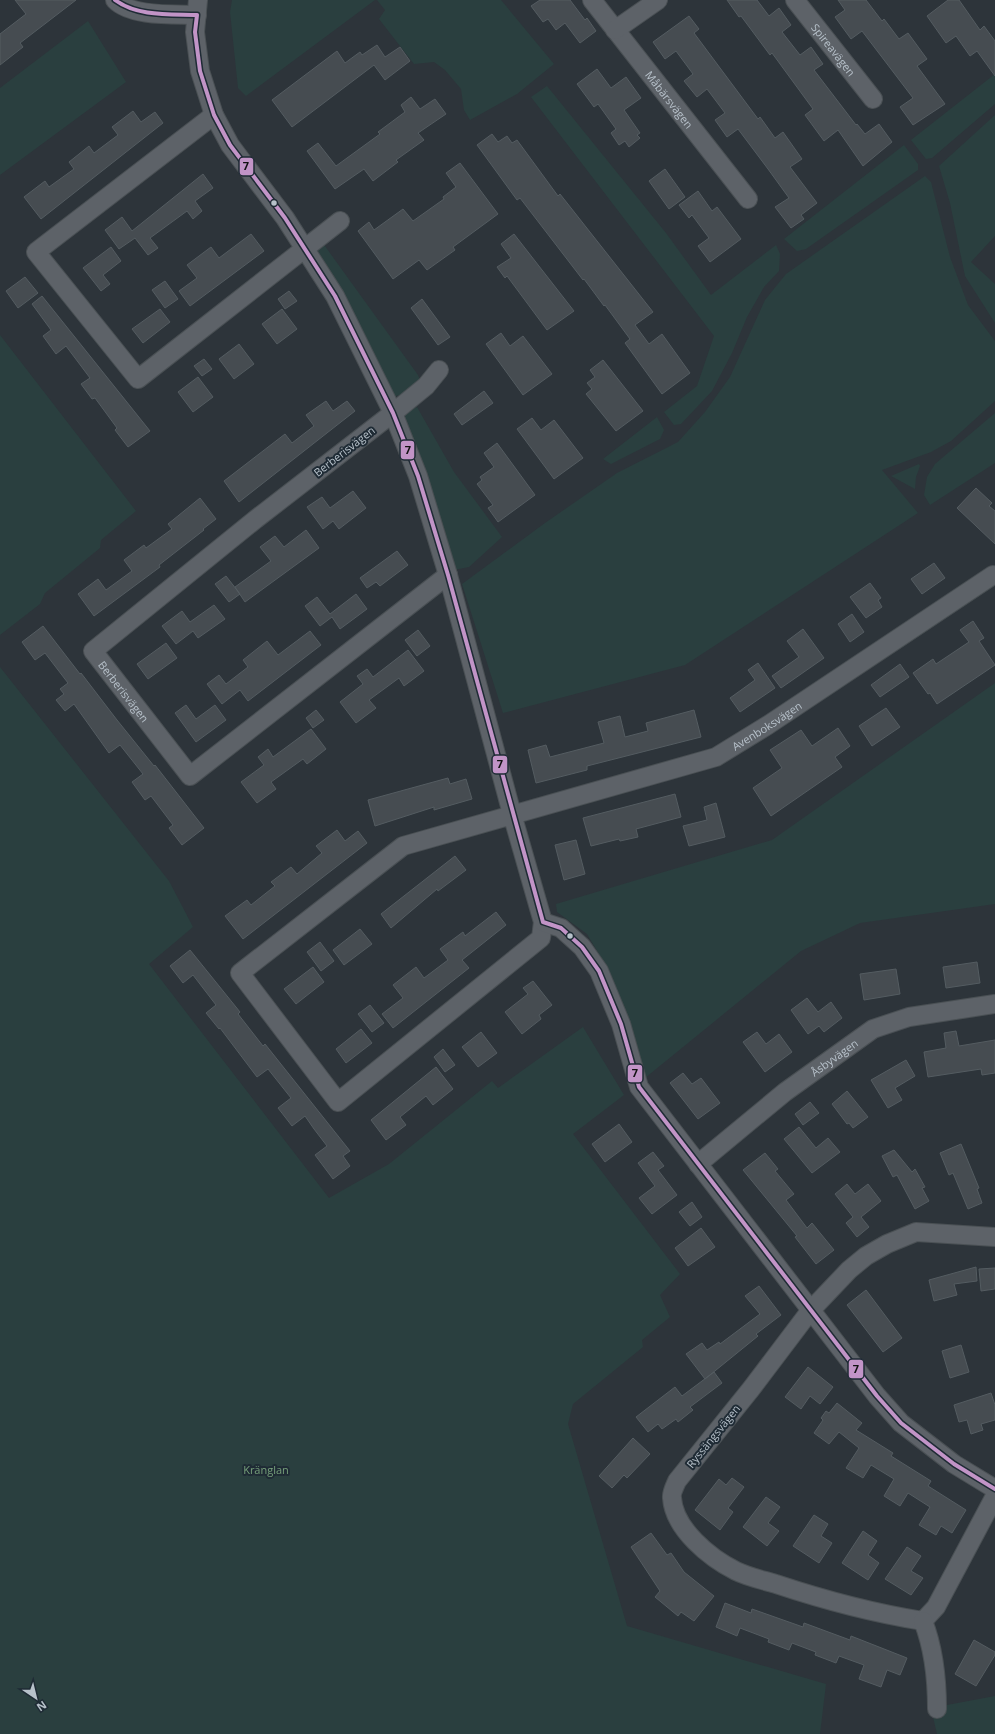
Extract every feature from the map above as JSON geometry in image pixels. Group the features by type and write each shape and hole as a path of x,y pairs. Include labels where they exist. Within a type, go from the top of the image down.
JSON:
{"street":[{"path":"116,0 121,6 154,14 198,7 195,32 200,71 214,116 230,145 305,247 335,296 393,413 418,476 448,574 512,814 543,922 561,928 582,947 599,971 621,1024 639,1088 877,1396 901,1423 954,1464 995,1489"},
{"name":"Måbärsvägen","path":"592,0 748,199"},
{"path":"615,30 658,0"},
{"name":"Spireavägen","path":"795,0 873,99"},
{"path":"214,116 36,252 138,379 340,221"},
{"path":"393,413 426,386 439,370"},
{"name":"Berberisvägen","path":"393,413 256,519 92,651 190,776 448,574"},
{"name":"Avenboksvägen","path":"543,922 541,938 536,943 338,1102 240,973 403,846 512,814 716,758 993,575"},
{"name":"Åsbyvägen","path":"698,1164 785,1092 873,1029 909,1017 995,1004"},
{"name":"Ryssängsvägen","path":"923,1621 888,1616 792,1590 737,1572 715,1559 693,1540 675,1514 671,1497 677,1481 751,1389 810,1311 848,1270 866,1256 887,1244 916,1232 995,1237"},
{"path":"937,1709 937,1683 929,1637 923,1621 936,1607 995,1496"}],"green space":[{"path":"232,0 375,0 246,96 238,88 230,12"},
{"path":"377,0 501,0 554,64 517,94 470,120 464,110 461,89 445,70 434,62 414,64 379,19 385,10"},
{"path":"88,21 126,82 0,175 0,88"},
{"path":"995,74 995,104 932,158 926,159 911,140"},
{"path":"547,86 666,233 711,295 776,245 780,254 779,271 764,287 747,317 732,353 712,391 681,424 674,425 664,412 697,386 714,336 531,97"},
{"path":"995,115 995,236 971,262 995,284 995,323 965,276 950,203 939,166"},
{"path":"904,145 918,164 918,170 806,249 797,251 784,239"},
{"path":"925,176 931,182 950,257 968,305 995,341 995,401 951,441 931,452 882,470 918,513 685,665 503,713 462,584 545,523 617,473 678,442 705,412 730,377 765,300 786,274"},
{"path":"322,242 418,375 420,380 402,395 395,396 350,305 315,246"},
{"path":"0,335 136,511 101,540 100,548 45,593 40,604 0,635"},
{"path":"417,407 454,472 502,537 469,567 454,570 403,413"},
{"path":"995,413 995,463 930,505 924,495 927,477 935,464"},
{"path":"657,417 664,430 660,439 611,464 603,459"},
{"path":"919,464 920,466 916,477 915,489 891,476"},
{"name":"Kränglan","path":"0,667 169,881 193,927 149,964 329,1198 389,1164 492,1081 498,1088 583,1027 624,1095 573,1134 680,1274 660,1295 670,1317 642,1340 643,1347 573,1404 568,1424 627,1626 826,1684 820,1734 0,1734"},
{"path":"995,683 995,904 860,923 801,951 645,1078 628,1020 603,961 587,934 557,912 556,904 772,840"},
{"path":"995,1696 995,1734 937,1734 931,1708"}],"building":[{"path":"15,0 76,0 20,43 23,47 0,65 0,34 26,14"},
{"path":"540,0 570,0 585,20 587,18 596,31 580,43 565,23 556,30 548,19 543,22 531,6"},
{"path":"727,0 757,0 769,16 779,8 791,25 782,32 800,55 811,47 823,64 814,70 856,125 857,124 865,134 879,124 892,142 863,166 838,130 824,141 805,115 813,109 772,53 770,55"},
{"path":"838,0 866,0 882,21 884,19 899,39 908,33 927,59 917,66 945,104 913,125 900,107 913,98 862,31 851,39 835,17 845,10"},
{"path":"948,0 959,0 980,30 984,26 995,41 995,76 977,51 970,56 956,36 946,43 927,16"},
{"path":"689,16 699,29 694,33 758,119 760,117 775,138 783,132 802,159 790,167 817,203 801,215 804,219 791,228 775,207 789,198 768,169 738,129 727,137 715,120 725,113 707,89 697,97 684,81 693,74 676,51 665,59 653,42"},
{"path":"377,45 385,57 400,47 410,61 385,80 374,65 292,127 272,100 337,51 345,63 360,52 362,55"},
{"path":"597,69 611,88 626,77 641,98 624,110 640,133 637,135 640,138 629,147 625,141 619,145 611,133 616,129 598,104 594,107 577,84"},
{"path":"411,97 420,109 435,99 446,114 418,133 424,140 396,160 398,162 373,181 364,169 335,189 307,151 318,143 336,166 380,134 378,132 405,112 401,105"},
{"path":"133,111 141,122 155,112 163,123 41,219 24,197 45,181 49,187 74,169 69,162 89,146 94,153 118,135 112,127"},
{"path":"492,134 498,142 507,136 512,143 517,140 558,196 560,194 653,312 635,325 649,344 662,334 690,373 662,394 625,343 630,339 605,305 604,306 584,279 583,280 520,198 517,200 477,145"},
{"path":"460,163 498,214 453,247 455,250 427,270 419,260 393,279 358,231 369,222 374,230 403,209 413,221 444,199 443,197 456,187 446,173"},
{"path":"665,169 685,197 669,209 649,181"},
{"path":"203,174 213,188 195,201 202,211 193,219 187,211 150,238 158,248 148,255 135,238 119,249 105,230 122,217 132,231"},
{"path":"698,191 712,211 717,207 741,239 710,262 698,246 709,238 692,215 689,218 679,205"},
{"path":"251,234 264,251 190,306 179,291 197,278 187,265 211,247 219,258"},
{"path":"514,234 574,311 547,330 507,276 505,278 497,267 511,258 501,244"},
{"path":"111,247 121,261 103,275 110,284 101,291 83,268"},
{"path":"25,277 38,293 18,308 6,291"},
{"path":"165,281 178,299 165,308 152,290"},
{"path":"289,291 297,301 285,309 278,299"},
{"path":"42,296 150,431 128,447 115,430 117,428 95,398 92,399 81,384 90,378 66,346 56,354 43,336 51,330 32,304"},
{"path":"422,299 450,337 438,345 411,308"},
{"path":"160,309 170,322 143,343 132,329"},
{"path":"282,309 297,329 277,344 262,324"},
{"path":"501,333 510,346 523,336 552,374 523,395 486,344"},
{"path":"239,344 254,364 234,379 219,359"},
{"path":"204,359 212,369 202,376 194,366"},
{"path":"603,360 643,411 616,431 586,394 592,389 587,383 595,377 590,370"},
{"path":"198,377 213,397 193,412 178,392"},
{"path":"484,391 493,403 462,425 454,414"},
{"path":"326,401 333,411 347,401 355,411 239,502 224,481 285,434 292,443 314,426 306,415"},
{"path":"532,418 541,430 554,420 583,458 554,479 517,429"},
{"path":"497,443 535,495 498,522 488,508 493,505 477,484 482,480 480,477 494,467 484,453"},
{"path":"976,488 992,503 989,506 995,511 995,544 957,508"},
{"path":"353,491 366,508 339,529 333,521 323,529 307,507 322,497 330,508"},
{"path":"200,498 216,519 159,565 160,567 94,616 78,594 98,579 106,590 132,571 124,560 144,545 146,548 172,529 168,524"},
{"path":"306,530 319,548 245,602 235,587 271,561 260,547 275,536 284,547"},
{"path":"397,551 408,565 380,586 376,582 367,588 360,578"},
{"path":"934,563 945,578 922,594 911,579"},
{"path":"226,576 240,594 229,602 215,584"},
{"path":"870,583 881,598 878,600 882,607 866,618 850,597"},
{"path":"356,594 367,609 340,629 332,617 320,626 305,606 317,597 330,614"},
{"path":"214,605 225,619 198,638 193,631 176,644 162,626 182,611 190,622"},
{"path":"852,614 864,632 850,642 838,624"},
{"path":"973,621 984,638 979,641 995,665 937,704 913,673 933,659 936,664 969,642 960,630"},
{"path":"43,626 204,828 182,845 169,828 173,825 151,796 145,800 132,782 143,774 120,745 109,753 74,704 65,711 56,700 64,694 60,689 68,683 45,653 35,660 22,642"},
{"path":"803,629 824,658 781,688 772,676 799,657 787,641"},
{"path":"418,630 430,646 417,656 405,640"},
{"path":"310,631 321,645 248,701 240,690 222,704 207,684 219,675 226,684 248,667 243,660 267,641 278,655"},
{"path":"166,643 177,658 148,679 137,664"},
{"path":"408,650 424,671 404,686 399,678 369,700 376,708 356,723 340,702 363,684 357,676 367,669 373,677"},
{"path":"758,663 775,688 740,712 730,698 755,680 748,670"},
{"path":"900,664 909,677 880,697 871,685"},
{"path":"186,705 196,719 215,705 226,720 196,742 175,713"},
{"path":"886,708 900,727 872,746 859,726"},
{"path":"316,710 324,720 313,728 306,718"},
{"path":"694,710 701,737 587,766 587,770 536,783 528,750 546,745 550,757 604,743 598,722 620,716 625,737 648,731 646,723"},
{"path":"838,728 850,746 835,757 842,767 771,816 753,788 782,768 770,750 801,730 812,746"},
{"path":"311,729 326,749 307,764 303,759 271,782 276,789 257,803 241,782 264,765 258,757 268,749 273,757"},
{"path":"448,778 450,784 466,779 472,799 434,810 434,807 375,826 368,800"},
{"path":"675,794 681,817 636,829 638,837 620,841 619,839 591,846 583,818"},
{"path":"716,803 725,837 689,846 683,826 707,820 704,807"},
{"path":"337,830 345,841 358,831 367,843 243,939 225,916 247,900 251,905 275,886 271,882 291,867 297,874 322,853 316,846"},
{"path":"576,840 585,874 564,880 555,845"},
{"path":"455,856 466,870 438,891 437,889 391,928 381,914"},
{"path":"496,912 506,925 462,960 469,968 393,1028 382,1014 403,998 393,985 416,967 424,978 448,960 440,949 463,932 465,936"},
{"path":"360,929 372,944 344,965 333,950"},
{"path":"320,942 334,961 321,971 307,952"},
{"path":"190,950 240,1012 238,1014 263,1046 265,1044 350,1151 343,1156 350,1166 333,1179 315,1155 327,1146 305,1116 292,1126 278,1108 291,1098 268,1069 257,1077 220,1028 219,1029 206,1013 216,1005 193,975 183,983 170,966"},
{"path":"977,962 980,983 946,988 943,967"},
{"path":"313,967 324,982 296,1004 284,989"},
{"path":"896,969 900,994 864,1000 860,974"},
{"path":"533,981 552,1005 539,1015 541,1019 522,1034 505,1012 528,994 523,988"},
{"path":"807,998 818,1012 831,1002 842,1018 824,1032 819,1026 808,1034 791,1010"},
{"path":"370,1005 384,1023 372,1032 358,1014"},
{"path":"361,1029 372,1043 346,1063 336,1049"},
{"path":"956,1031 959,1046 995,1040 995,1073 982,1075 981,1069 928,1077 924,1052 946,1048 944,1033"},
{"path":"481,1032 497,1053 478,1067 462,1047"},
{"path":"757,1032 766,1044 779,1034 792,1052 765,1072 743,1042"},
{"path":"443,1049 455,1065 445,1072 434,1057"},
{"path":"906,1060 915,1076 895,1088 902,1100 888,1108 871,1080"},
{"path":"436,1067 453,1089 433,1105 426,1096 400,1117 406,1125 386,1140 371,1120"},
{"path":"683,1073 692,1084 701,1078 720,1103 698,1119 670,1083"},
{"path":"847,1091 868,1117 853,1128 849,1123 847,1124 832,1104"},
{"path":"810,1102 819,1113 803,1125 795,1114"},
{"path":"619,1124 632,1142 605,1162 592,1144"},
{"path":"799,1127 816,1148 828,1138 840,1152 812,1173 784,1139"},
{"path":"961,1144 979,1188 977,1189 982,1203 968,1209 953,1173 949,1175 940,1153"},
{"path":"894,1150 912,1172 915,1169 925,1187 922,1188 929,1201 915,1209 897,1175 893,1177 882,1156"},
{"path":"653,1152 664,1166 658,1170 677,1195 652,1214 639,1198 655,1186 638,1163"},
{"path":"765,1153 778,1169 775,1171 794,1194 786,1200 807,1228 812,1223 834,1250 816,1264 795,1237 797,1236 743,1170"},
{"path":"847,1184 855,1194 868,1184 881,1201 861,1217 869,1227 857,1237 846,1223 853,1217 835,1194"},
{"path":"692,1202 702,1217 690,1226 679,1212"},
{"path":"701,1228 715,1247 688,1266 675,1248"},
{"path":"976,1267 977,1281 954,1284 957,1295 934,1301 929,1280"},
{"path":"995,1268 995,1289 981,1291 979,1269"},
{"path":"759,1286 781,1315 756,1334 758,1336 705,1379 686,1354 702,1343 707,1350 719,1342 720,1344 760,1314 745,1296"},
{"path":"866,1290 902,1338 883,1352 847,1305"},
{"path":"961,1345 969,1372 950,1378 942,1351"},
{"path":"808,1367 833,1387 820,1404 810,1396 801,1409 785,1397"},
{"path":"714,1372 722,1383 690,1407 693,1410 678,1422 676,1419 662,1429 658,1424 648,1432 636,1417 675,1387 682,1396"},
{"path":"991,1393 995,1405 995,1420 981,1424 983,1430 971,1434 967,1420 959,1422 954,1405"},
{"path":"837,1403 862,1423 856,1430 893,1453 891,1456 931,1481 928,1486 966,1510 952,1533 941,1526 936,1535 919,1525 930,1507 908,1493 900,1506 884,1496 894,1479 871,1465 863,1478 846,1468 859,1448 839,1432 829,1444 814,1433 823,1420 821,1418 826,1411 829,1413"},
{"path":"633,1438 650,1454 627,1478 624,1475 612,1488 599,1476"},
{"path":"732,1478 744,1487 728,1508 733,1512 720,1530 695,1510 719,1479 726,1485"},
{"path":"766,1497 780,1507 768,1523 779,1531 767,1546 743,1527"},
{"path":"814,1515 828,1524 821,1536 832,1543 819,1563 793,1546"},
{"path":"863,1531 877,1541 868,1555 879,1563 868,1580 842,1563"},
{"path":"651,1533 667,1555 671,1553 684,1572 714,1596 694,1621 681,1612 678,1616 655,1597 660,1591 631,1547"},
{"path":"907,1547 921,1556 911,1571 923,1578 911,1595 885,1579"},
{"path":"725,1603 751,1613 752,1609 803,1627 804,1623 850,1640 851,1636 907,1658 900,1675 887,1670 881,1687 859,1679 864,1665 839,1656 836,1663 815,1655 816,1652 792,1643 789,1650 768,1642 769,1639 740,1628 737,1636 716,1627"},
{"path":"974,1640 995,1652 995,1655 976,1686 955,1674"}],"transit line":[{"name":"7","path":"115,0 134,9 154,14 197,15"},
{"name":"7","path":"197,15 195,32 200,71 214,115 230,145 285,218 335,296 393,413 418,476 448,575 543,922"},
{"name":"7","path":"543,922 561,928 582,947 599,971 621,1024 639,1087 877,1396 901,1423 954,1464 995,1489"}]}
